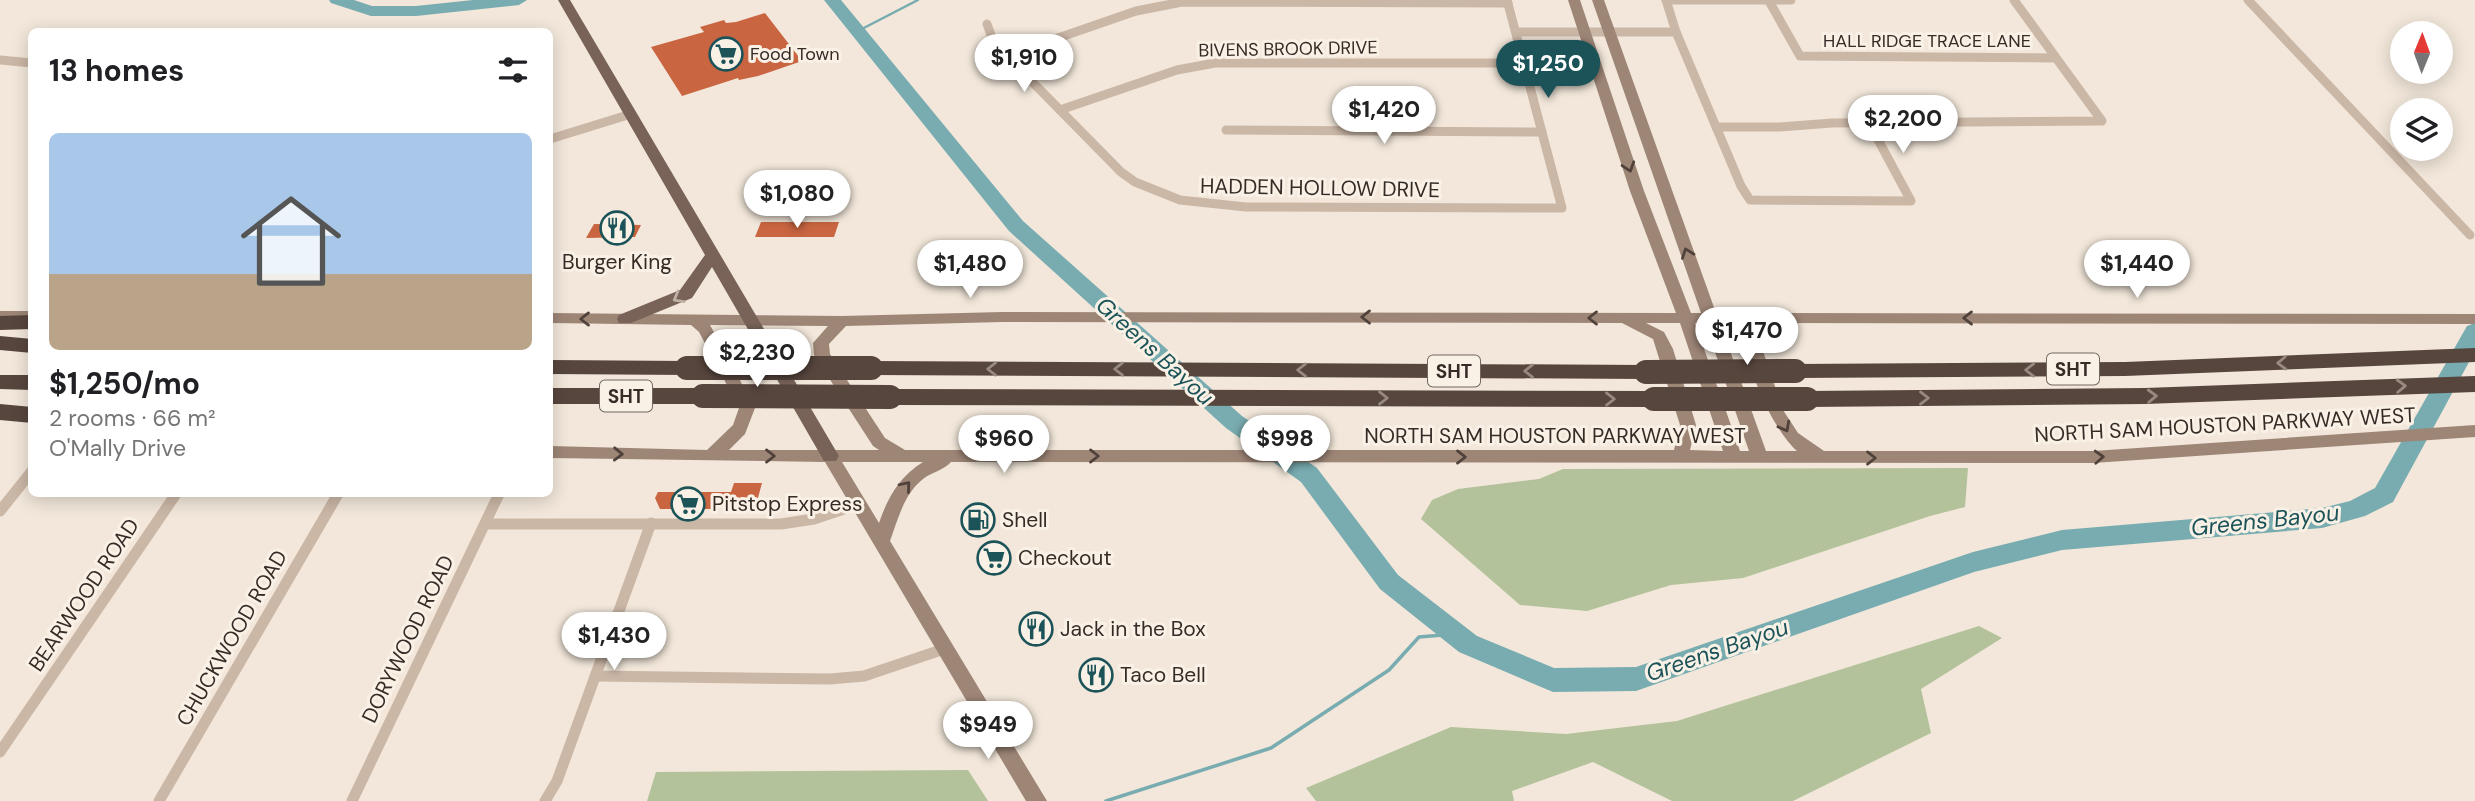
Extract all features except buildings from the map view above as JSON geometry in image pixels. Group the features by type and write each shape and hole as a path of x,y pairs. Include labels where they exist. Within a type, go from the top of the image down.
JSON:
{"highway":[{"path":"0,323 28,322"},
{"path":"0,344 28,346"},
{"path":"0,354 28,352"},
{"name":"SHT","path":"553,367 1646,372 2125,369 2475,355"},
{"path":"0,382 28,383"},
{"name":"SHT","path":"553,396 1807,399 2145,396 2475,384"},
{"path":"0,412 28,416"}],"main road":[{"path":"564,0 830,456 1037,801"},
{"path":"1574,0 1637,191 1686,317 1734,458"},
{"path":"1598,0 1760,458"},
{"path":"1616,129 1643,129"},
{"path":"625,319 686,294 713,254"},
{"path":"0,316 28,316"},
{"path":"553,318 842,321 1002,317 2475,319"},
{"path":"1621,317 1659,336 1665,349 1688,425 1680,458"},
{"path":"1759,317 1752,335 1754,348 1783,427 1793,440 1807,451 1828,458"},
{"path":"694,320 705,329 747,408 746,421 730,440 710,456"},
{"path":"842,321 821,342 822,355 879,442 894,453 905,456"},
{"path":"0,419 28,417"},
{"name":"NORTH SAM HOUSTON PARKWAY WEST","path":"553,452 710,456 2093,457 2475,431"},
{"path":"881,542 897,496 909,480 928,466 959,456"}],"street":[{"path":"1133,0 1141,10"},
{"path":"1791,0 1666,0 1676,32 1741,186 1750,200 1911,201 1869,123"},
{"path":"1716,127 2102,121 2014,0"},
{"path":"2248,0 2470,235"},
{"path":"1006,55 1165,4 1211,1 1507,1 1542,132 1226,130"},
{"name":"HALL RIDGE TRACE LANE","path":"1769,1 1800,56 2054,58"},
{"name":"HADDEN HOLLOW DRIVE","path":"987,24 989,36 1006,55 1121,172 1143,188 1170,199 1202,205 1562,208 1542,132"},
{"path":"1516,32 1676,32"},
{"path":"0,60 28,63"},
{"name":"BIVENS BROOK DRIVE","path":"1060,110 1167,73 1215,63 1523,63"},
{"path":"553,138 631,114"},
{"path":"0,510 28,476"},
{"name":"BEARWOOD ROAD","path":"0,752 174,497"},
{"name":"CHUCKWOOD ROAD","path":"159,801 336,497"},
{"name":"DORYWOOD ROAD","path":"352,801 498,497"},
{"path":"485,524 781,524 814,519 859,504"},
{"path":"545,801 557,780 651,523"},
{"path":"595,676 830,679 876,673 944,649"}],"green space":[{"path":"1968,468 1965,507 1743,578 1671,585 1587,611 1520,605 1421,519 1432,500 1458,489 1539,479 1563,469"},
{"path":"1979,626 2002,638 1921,689 1931,733 1793,801 1672,801 1593,762 1512,791 1514,801 1316,801 1306,788 1451,727 1566,734 1677,721"},
{"path":"968,770 988,801 647,801 656,772"}],"waterway":[{"name":"Greens Bayou","path":"337,0 371,11 416,11 519,0"},
{"name":"Greens Bayou","path":"832,0 1016,226 1234,422 1309,475 1389,582 1468,644 1553,680 1636,679 1973,562 2062,540 2322,518 2356,509 2384,495 2475,331"},
{"path":"858,31 918,0"},
{"path":"1106,801 1271,748 1389,670 1419,637 1455,634"}],"place":[{"name":"Food Town","path":"726,54"},
{"name":"Burger King","path":"617,228"},
{"name":"Pitstop Express","path":"688,504"},
{"name":"Shell","path":"978,520"},
{"name":"Checkout","path":"994,558"},
{"name":"Jack in the Box","path":"1036,629"},
{"name":"Taco Bell","path":"1096,675"}]}
